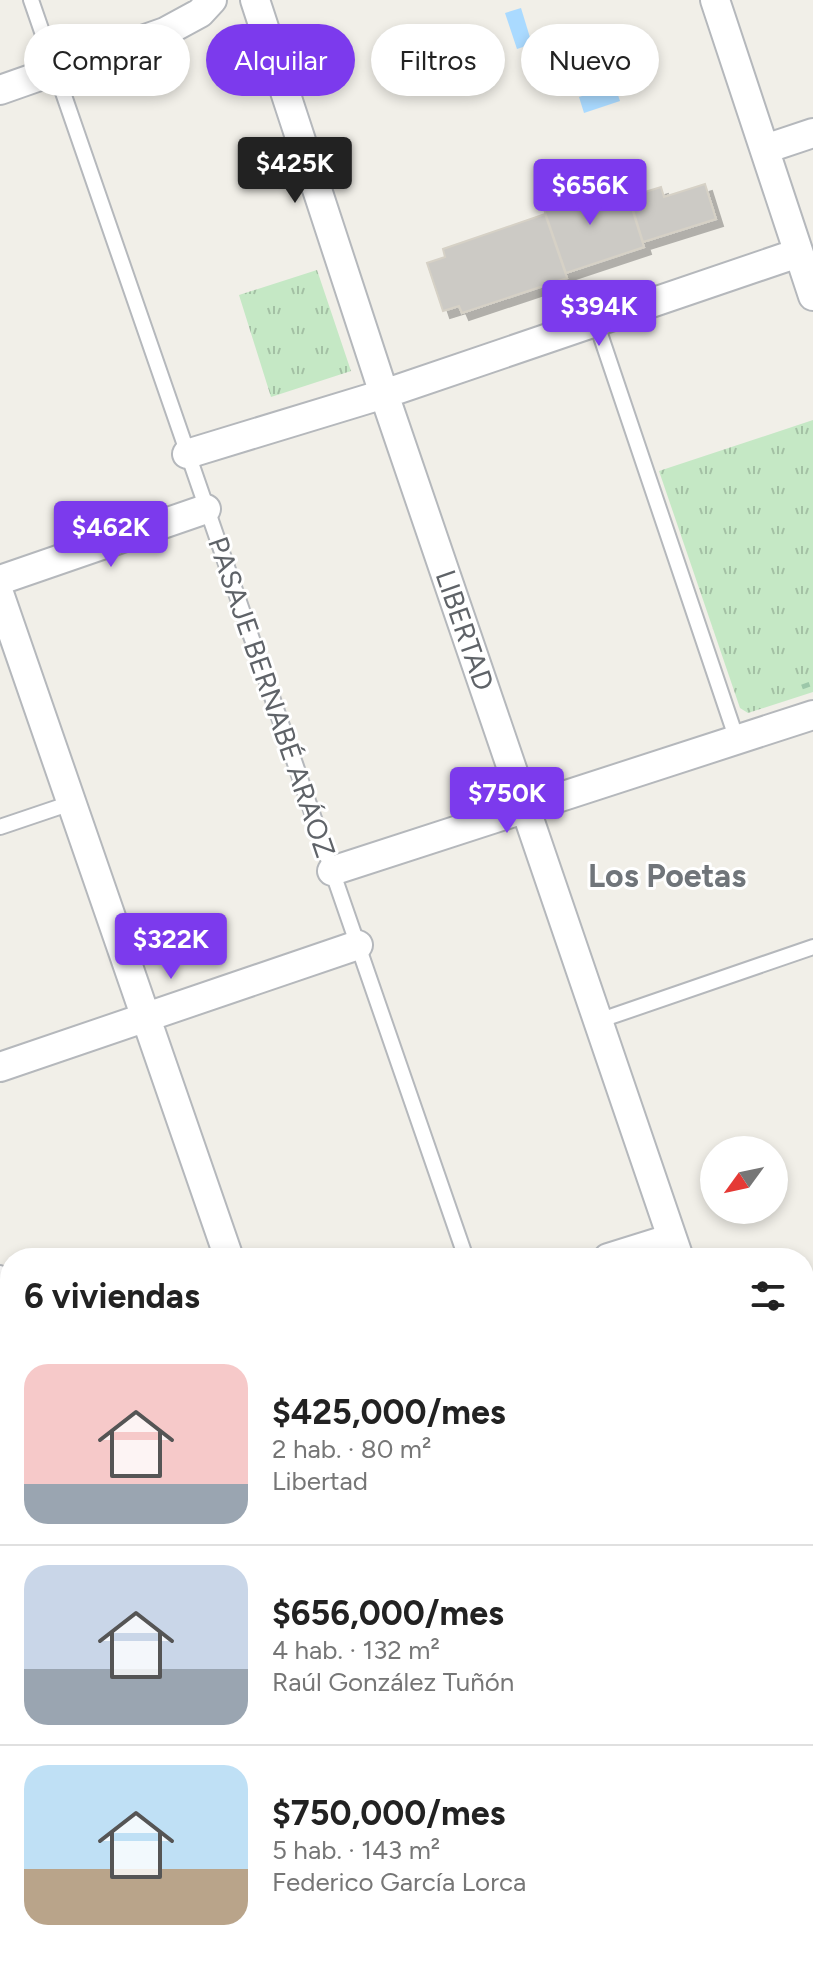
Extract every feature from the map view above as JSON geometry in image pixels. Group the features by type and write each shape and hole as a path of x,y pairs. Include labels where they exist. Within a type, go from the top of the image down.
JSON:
{"street":[{"path":"180,24 200,13 212,0"},
{"name":"LIBERTAD","path":"255,0 384,394 676,1248"},
{"path":"715,0 813,296"},
{"path":"0,90 24,81"},
{"path":"765,149 813,133"},
{"path":"187,454 384,394 798,253"},
{"path":"0,580 206,509"},
{"path":"0,596 226,1248"},
{"path":"332,871 813,715"},
{"path":"0,1067 358,945"}],"lane":[{"name":"PASAJE BERNABÉ ARÁOZ","path":"31,0 40,24"},
{"name":"PASAJE BERNABÉ ARÁOZ","path":"65,96 463,1248"},
{"path":"596,322 737,740"},
{"path":"0,827 71,803"},
{"path":"598,1021 813,949"}],"green space":[{"path":"317,270 351,371 271,397 239,295"},
{"path":"813,420 813,692 748,713 740,708 659,471"}],"water":[{"path":"521,8 526,24 521,24 521,48 517,49 505,13"},
{"path":"618,96 620,101 584,113 579,97"}],"building":[{"path":"556,182 564,203 598,191 602,202 627,193 644,247 566,273 537,189"},
{"path":"705,184 716,219 643,242 629,197 661,187 664,197"},
{"path":"545,214 567,278 462,313 459,306 443,311 427,263 445,257 443,249"}],"district":[{"name":"Los Poetas","path":"667,876"}]}
